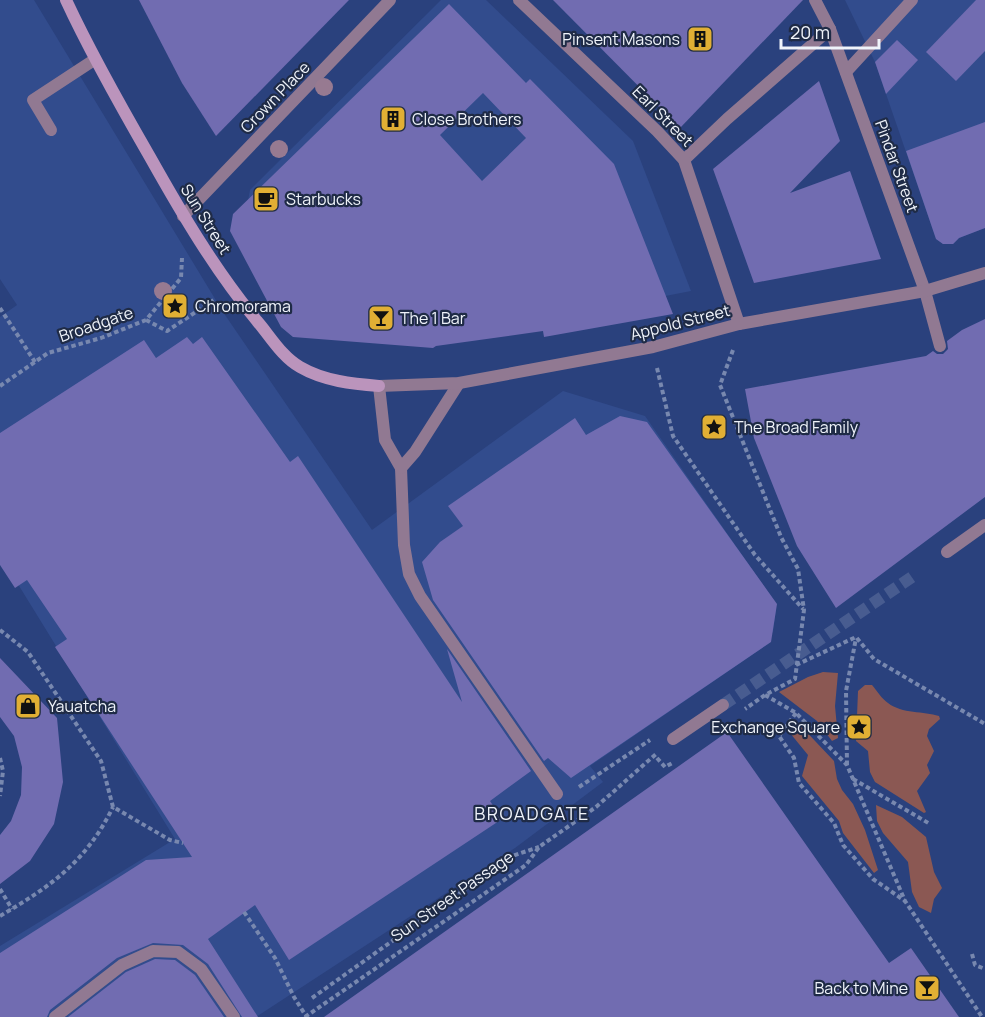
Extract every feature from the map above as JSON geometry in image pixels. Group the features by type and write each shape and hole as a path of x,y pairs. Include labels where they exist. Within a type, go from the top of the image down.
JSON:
{"main road":[{"name":"Sun Street","path":"66,0 94,60 183,216 231,289 284,354 300,367 347,383 380,386"}],"street":[{"name":"Crown Place","path":"183,216 390,0"},
{"name":"Earl Street","path":"519,0 657,131 684,160 739,324"},
{"name":"Pindar Street","path":"815,0 830,29 846,72 925,291 940,346"},
{"path":"846,72 912,0"},
{"path":"684,160 830,29"},
{"path":"51,130 33,100 94,60"},
{"name":"Appold Street","path":"380,386 459,383 653,347 739,324 925,291 985,273"},
{"path":"400,468 415,453 459,383"},
{"path":"380,386 385,440 400,468 404,546 409,573 420,596 557,794"},
{"path":"947,552 985,525"},
{"path":"673,739 723,705"},
{"path":"55,1017 122,965 153,951 178,952 201,969 234,1017"}],"path":[{"path":"146,320 181,278 183,251"},
{"path":"0,308 35,362"},
{"name":"Broadgate","path":"0,386 48,353 101,338 146,320 167,331 201,308"},
{"path":"736,344 720,385 781,537 798,569 804,610 795,679 765,695 740,713"},
{"path":"653,347 673,436 755,555 804,610"},
{"path":"0,630 28,652 101,761 113,807 104,825 85,852 54,882 0,916"},
{"path":"796,665 856,637"},
{"path":"856,637 874,659 985,724"},
{"path":"847,765 846,691 856,637"},
{"path":"765,695 796,712 847,765 905,901 982,1017"},
{"path":"796,712 779,736 794,758 799,783 834,823 843,845 873,879 905,901"},
{"path":"557,794 573,791 655,737"},
{"name":"Sun Street Passage","path":"305,1017 526,865 539,847 596,807 673,739"},
{"path":"655,756 665,767 674,761"},
{"path":"0,758 3,771 0,796"},
{"path":"853,779 930,824"},
{"path":"113,807 170,840 183,843"},
{"path":"312,998 512,856 539,847"},
{"path":"0,889 12,909"},
{"path":"244,912 275,958 305,1017"},
{"path":"972,954 975,965 985,969"}],"shaded area":[{"path":"0,0 34,0 223,312 372,530 563,391 645,416 773,599 776,609 773,632 765,638 768,644 590,766 603,782 515,848 256,1017 0,1017 0,946 175,839 0,555 0,317 17,305 0,279"},
{"path":"441,0 486,0 633,141 691,291 511,326 247,206 250,190"},
{"path":"845,0 985,0 985,228 959,238 953,244 943,244 936,239 875,62"},
{"path":"823,672 838,673 835,706 838,738 832,741 817,721 779,692"},
{"path":"865,685 872,685 894,707 939,716 940,719 929,729 927,736 934,751 927,765 930,773 917,791 926,812 924,813 875,782 870,772 868,751 856,741 858,691"},
{"path":"798,723 834,761 837,779 853,804 865,830 878,870 874,873 843,833 839,821 802,776 808,755 790,733"},
{"path":"876,805 902,817 926,837 934,872 942,888 934,899 931,913 919,907 912,892 908,862 883,833 877,821"}],"building":[{"path":"139,0 349,0 216,136 182,83"},
{"name":"Pinsent Masons","path":"553,0 803,0 680,128"},
{"path":"976,0 985,0 985,51 956,81 926,52"},
{"path":"449,4 526,83 530,79 614,164 673,314 544,337 543,331 433,348 293,337 281,327 230,231 233,214","holes":["483,93 526,138 482,181 440,135"]},
{"path":"897,40 918,60 886,94 875,62"},
{"path":"819,81 840,141 790,193 850,171 881,259 754,283 713,169"},
{"path":"985,122 985,228 959,238 953,244 943,244 936,239 906,151"},
{"path":"985,319 985,497 836,608 797,546 754,438 745,389 926,356 933,351 943,354 948,349 947,341 962,330"},
{"path":"187,337 193,344 202,337 290,462 298,456 462,702 447,649 531,771 490,801 502,819 289,960 255,905 208,939 258,1017 242,1017 208,964 183,945 153,943 117,958 50,1010 47,1017 0,1017 0,953 146,860 192,857 55,647 67,639 27,580 15,588 0,565 0,433 144,340 156,358"},
{"path":"620,416 647,422 777,604 771,642 571,778 548,758 544,761 433,600 422,562 440,542 463,526 448,506 575,418 586,435"},
{"path":"0,658 57,718 63,782 54,824 30,861 0,884 0,835 11,821 21,795 22,767 14,736 0,717"},
{"path":"727,732 889,963 911,948 959,1017 324,1017"},
{"path":"155,959 175,960 195,975 224,1017 68,1017 126,972"}],"tunnel":[{"path":"723,705 912,577"}],"place":[{"name":"Pinsent Masons","path":"700,39"},
{"name":"Close Brothers","path":"393,119"},
{"name":"Starbucks","path":"266,199"},
{"name":"Chromorama","path":"175,306"},
{"name":"The 1 Bar","path":"381,318"},
{"name":"The Broad Family","path":"714,427"},
{"name":"Yauatcha","path":"28,706"},
{"name":"Exchange Square","path":"859,727"},
{"name":"Back to Mine","path":"927,988"}],"district":[{"name":"BROADGATE","path":"532,814"}]}
